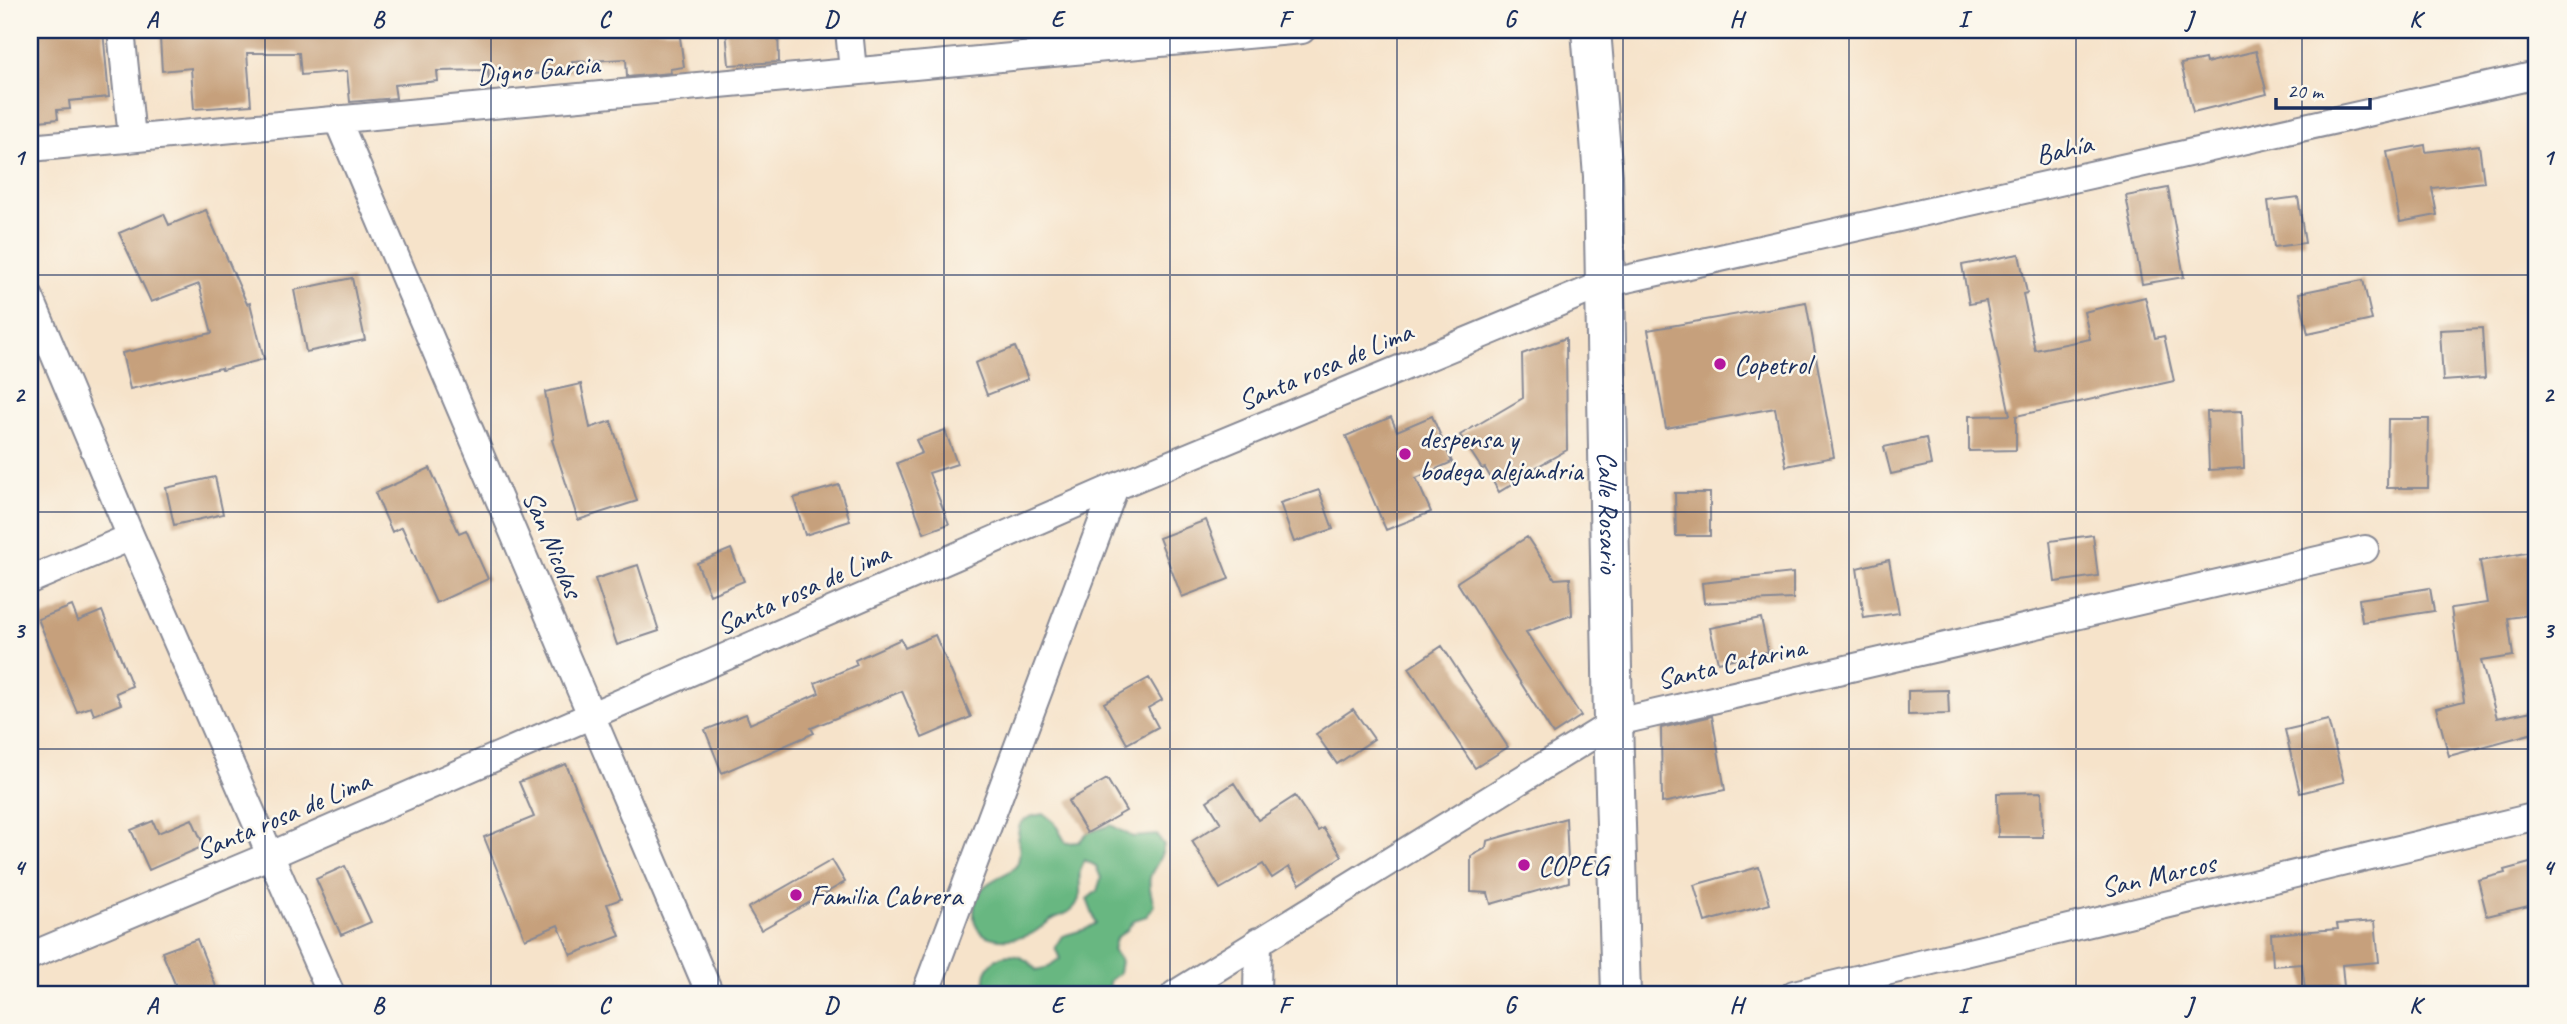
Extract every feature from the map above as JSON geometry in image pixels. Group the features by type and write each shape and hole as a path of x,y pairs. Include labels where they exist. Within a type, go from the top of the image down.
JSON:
{"main road":[{"name":"Calle Rosario","path":"1591,30 1603,176 1621,994"}],"street":[{"path":"121,30 132,138"},
{"path":"849,30 853,71"},
{"name":"Digno Garcia","path":"30,148 1291,30"},
{"name":"Bahía","path":"1604,284 2537,75"},
{"name":"San Nicolas","path":"337,119 710,994"},
{"name":"Santa rosa de Lima","path":"30,956 271,855 1115,487 1604,284"},
{"path":"30,297 131,537 331,994"},
{"path":"925,994 1115,487"},
{"path":"30,580 131,537"},
{"name":"Santa Catarina","path":"1175,994 1613,723 2365,549"},
{"name":"San Marcos","path":"1794,994 2537,816"},
{"path":"1257,994 1258,941"}],"green space":[{"path":"1044,814 1054,822 1066,843 1079,842 1087,833 1111,825 1133,837 1157,835 1164,845 1150,877 1154,905 1147,916 1134,920 1127,930 1116,938 1113,950 1121,961 1119,973 1109,981 1110,994 984,994 986,972 997,959 1003,956 1018,956 1036,970 1049,967 1060,959 1055,947 1062,936 1096,923 1087,899 1097,891 1101,878 1096,866 1085,860 1080,872 1079,899 1069,912 1031,934 1014,939 987,936 976,925 975,902 980,892 993,880 1014,868 1018,862 1020,826 1031,817"}],"building":[{"path":"30,30 103,30 109,97 69,101 70,109 57,110 58,119 30,122"},
{"path":"180,30 679,30 684,67 670,69 671,73 627,77 626,59 572,62 572,72 489,80 488,70 437,71 438,81 394,85 396,98 350,102 347,71 301,75 299,53 247,53 251,105 194,109 191,68 162,71 160,38 180,37"},
{"path":"726,30 778,30 779,62 729,65"},
{"path":"2256,51 2267,94 2193,112 2181,64 2205,59 2206,63"},
{"path":"2425,145 2426,152 2479,145 2484,182 2432,188 2437,215 2400,222 2387,152"},
{"path":"2168,188 2184,277 2142,284 2126,196"},
{"path":"2298,197 2305,243 2274,247 2268,201"},
{"path":"206,210 247,304 250,303 264,359 130,389 122,353 212,333 199,284 151,302 119,233 164,214 169,225"},
{"path":"2019,254 2027,293 2023,294 2035,350 2090,339 2084,312 2145,297 2155,338 2164,336 2174,381 2016,416 2016,450 1969,451 1969,416 2010,415 1986,301 1969,304 1962,265"},
{"path":"352,278 365,340 306,352 294,290"},
{"path":"2363,280 2372,320 2308,334 2299,293"},
{"path":"1806,302 1834,457 1786,466 1775,408 1666,428 1648,330"},
{"path":"2482,328 2485,378 2443,381 2440,330"},
{"path":"1566,338 1567,450 1499,492 1460,435 1523,398 1522,354"},
{"path":"1015,347 1028,379 987,395 975,363"},
{"path":"581,384 590,428 611,421 637,501 578,520 552,440 554,439 545,392"},
{"path":"2242,411 2244,468 2209,470 2207,412"},
{"path":"1432,416 1452,462 1416,478 1431,512 1386,530 1346,436 1391,417 1397,431"},
{"path":"2388,419 2429,419 2428,488 2387,488"},
{"path":"945,430 957,464 929,473 949,524 924,533 897,463 922,453 916,440"},
{"path":"1926,438 1931,465 1891,474 1884,447"},
{"path":"430,468 459,533 466,530 488,579 436,603 402,527 392,532 375,493"},
{"path":"215,477 223,514 174,525 166,488"},
{"path":"839,485 850,521 805,535 794,498"},
{"path":"1319,490 1333,529 1294,542 1280,503"},
{"path":"1675,493 1710,493 1710,536 1676,536"},
{"path":"1206,520 1229,579 1182,597 1159,538"},
{"path":"2093,535 2098,576 2055,582 2050,541"},
{"path":"1527,537 1555,579 1570,578 1572,615 1526,632 1581,716 1553,734 1457,582"},
{"path":"731,549 744,581 710,595 697,563"},
{"path":"2537,551 2537,614 2508,618 2513,656 2481,661 2497,718 2537,710 2537,732 2449,756 2436,708 2464,701 2451,608 2487,603 2480,561"},
{"path":"1889,560 1899,613 1864,618 1857,568"},
{"path":"638,565 659,631 617,645 595,579"},
{"path":"1793,573 1793,599 1704,603 1702,583"},
{"path":"2430,588 2434,611 2362,622 2359,599"},
{"path":"72,606 78,621 102,611 132,686 116,693 121,704 94,715 91,707 77,712 38,619"},
{"path":"1761,618 1768,652 1718,662 1710,628"},
{"path":"935,635 971,717 922,738 902,691 811,728 814,733 722,773 705,730 746,714 750,724 819,693 815,683 857,665 855,660 901,639 905,648"},
{"path":"1442,646 1508,747 1475,768 1409,668"},
{"path":"1149,678 1162,700 1148,708 1158,727 1127,744 1104,703"},
{"path":"1948,690 1949,714 1908,715 1908,691"},
{"path":"1353,709 1374,739 1337,764 1316,734"},
{"path":"1712,716 1725,790 1662,803 1661,728"},
{"path":"2328,720 2344,782 2300,793 2285,730"},
{"path":"566,764 621,899 607,904 620,936 571,955 558,925 525,939 484,837 534,817 519,782"},
{"path":"1107,779 1126,811 1087,833 1068,801"},
{"path":"1234,783 1258,820 1295,796 1318,831 1323,828 1342,856 1300,884 1289,867 1272,878 1263,864 1220,889 1192,841 1221,823 1207,801"},
{"path":"2042,792 2043,837 1998,837 1997,793"},
{"path":"1566,818 1569,882 1491,904 1488,893 1471,892 1471,856 1486,848 1487,841"},
{"path":"192,819 204,846 149,870 131,830 153,821 158,833"},
{"name":"Familia Cabrera","path":"832,860 845,882 761,930 748,908"},
{"path":"2537,861 2537,904 2487,916 2478,880"},
{"path":"345,866 371,922 341,935 316,879"},
{"path":"1759,867 1770,904 1705,922 1694,885"},
{"path":"2375,921 2379,962 2342,965 2344,987 2305,990 2302,964 2273,966 2271,934 2338,929 2337,924"},
{"path":"197,939 219,994 179,994 162,952"}],"place":[{"name":"Copetrol","path":"1720,364"},
{"name":"despensa y bodega alejandria","path":"1405,454"},
{"name":"COPEG","path":"1524,865"},
{"name":"Familia Cabrera","path":"796,895"}]}
